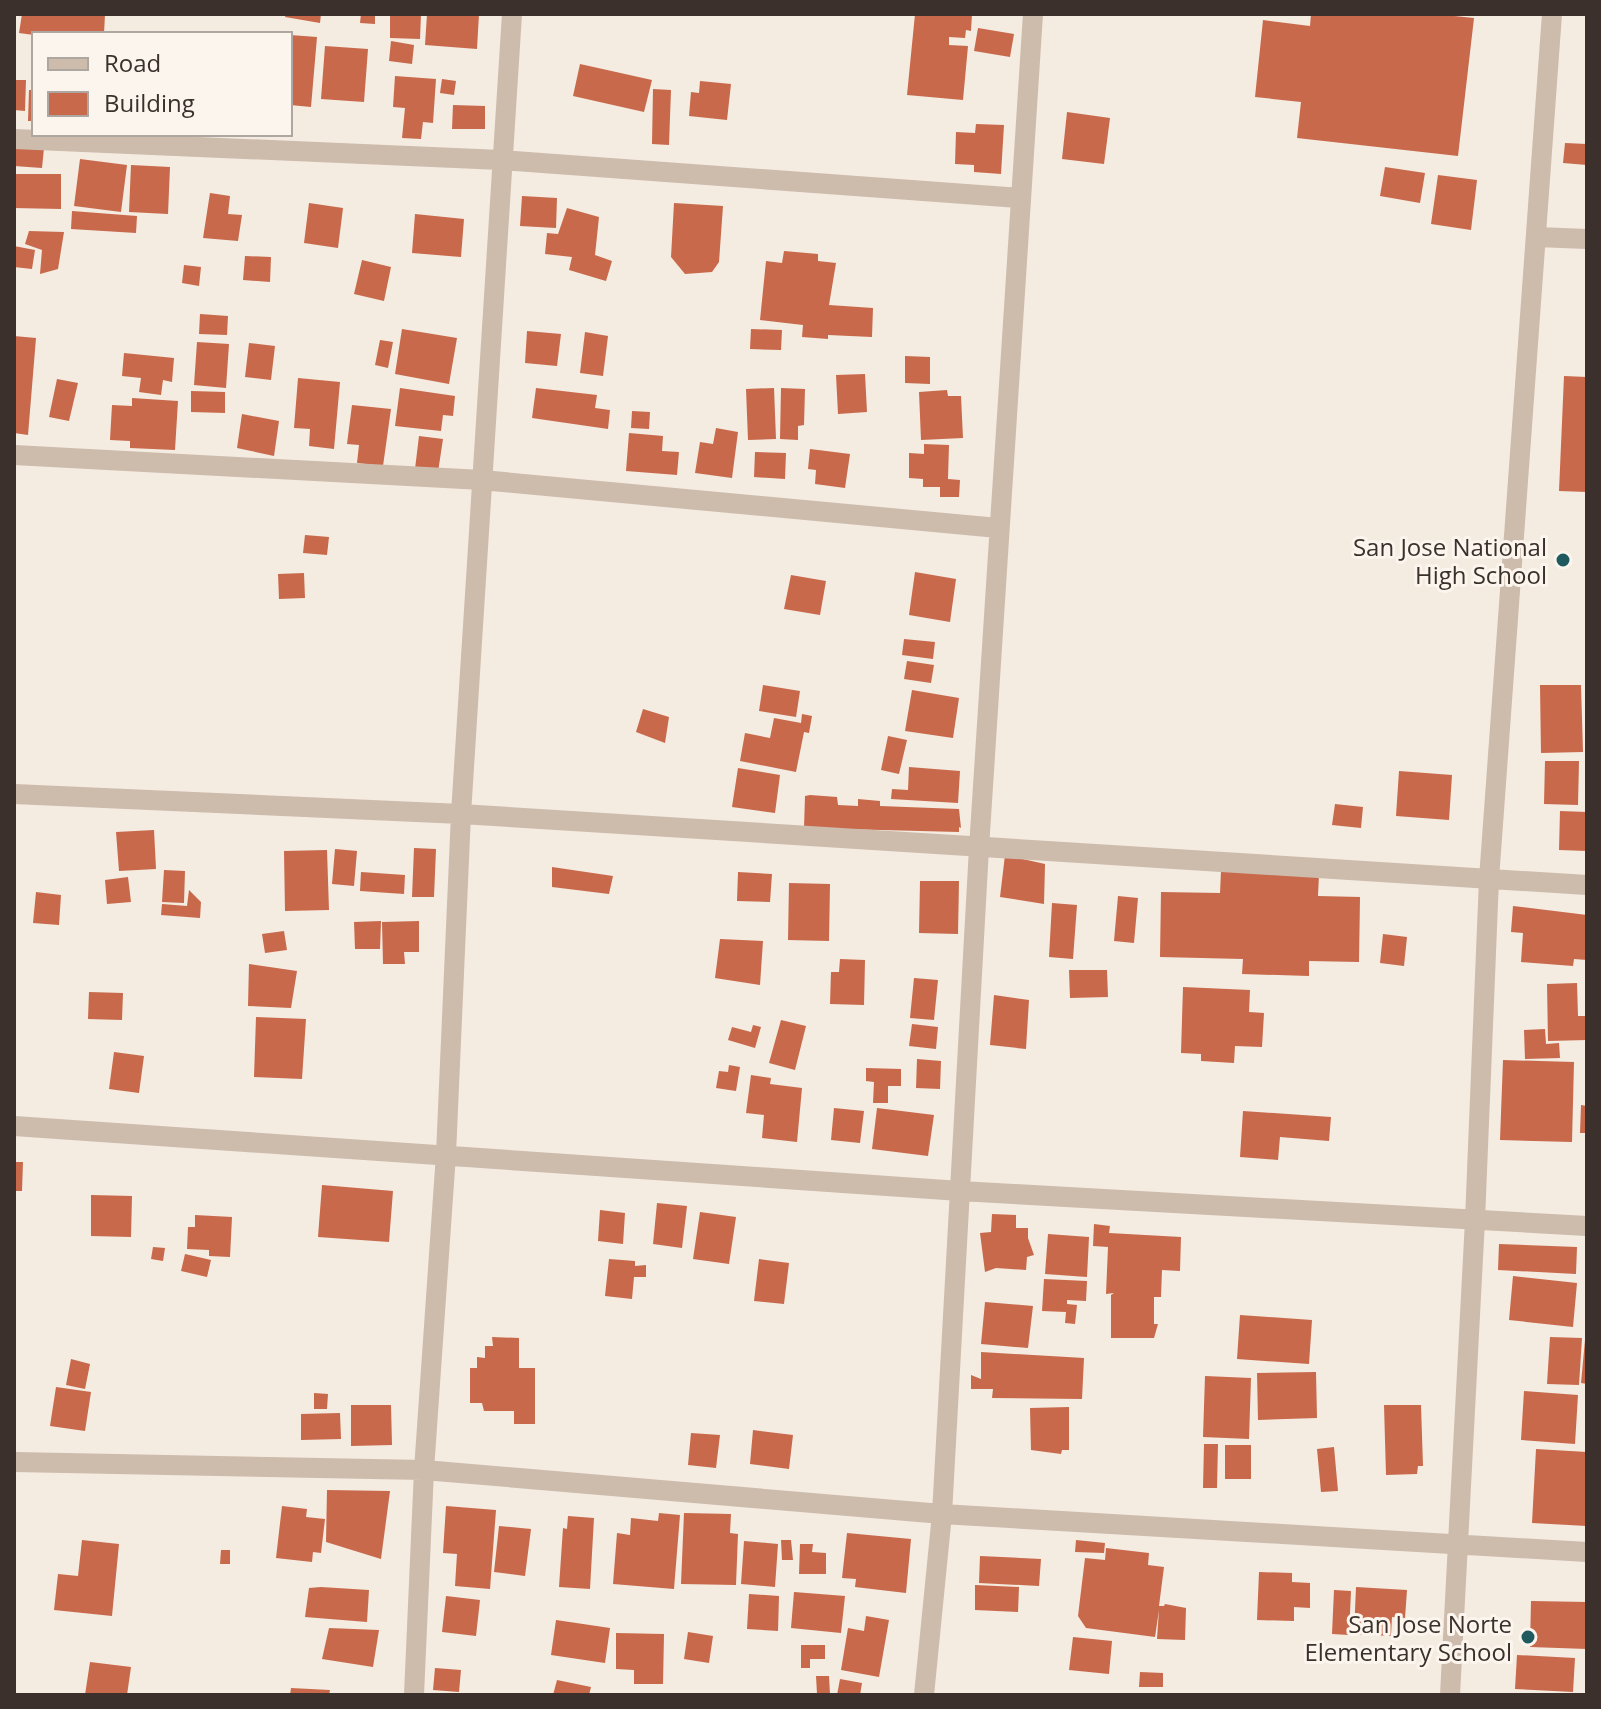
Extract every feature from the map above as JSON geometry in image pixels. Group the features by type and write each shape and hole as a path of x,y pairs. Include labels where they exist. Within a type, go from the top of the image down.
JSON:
{"street":[{"path":"414,1695 424,1470 446,1154 461,814 512,14"},
{"path":"924,1695 942,1514 998,528 1033,14"},
{"path":"1450,1695 1489,879 1552,14"},
{"path":"14,139 501,160 1020,198"},
{"path":"1537,237 1587,239"},
{"path":"14,455 482,480 998,528"},
{"path":"14,794 461,814 1587,885"},
{"path":"14,1126 960,1191 1587,1226"},
{"path":"14,1462 424,1470 942,1514 1587,1552"}],"building":[{"path":"22,14 105,14 104,32 19,33"},
{"path":"286,14 321,14 320,23 285,17"},
{"path":"361,14 375,14 375,24 360,23"},
{"path":"390,14 421,14 420,39 390,38"},
{"path":"427,14 479,14 477,49 425,45"},
{"path":"915,14 972,14 971,31 966,30 965,38 949,37 949,45 968,46 963,100 907,95"},
{"path":"1311,14 1435,14 1474,18 1458,156 1297,138 1301,102 1255,97 1263,20 1310,26"},
{"path":"978,28 1014,34 1010,57 974,51"},
{"path":"292,35 317,37 311,107 292,105"},
{"path":"391,41 414,45 412,64 389,61"},
{"path":"325,46 368,49 364,102 321,99"},
{"path":"580,64 652,80 644,112 573,96"},
{"path":"395,76 436,79 433,123 423,122 421,139 402,138 405,108 393,107"},
{"path":"442,79 456,81 454,95 440,93"},
{"path":"14,80 26,80 25,111 14,110"},
{"path":"700,81 731,84 727,120 689,116 691,92 699,93"},
{"path":"653,89 671,90 669,145 652,144"},
{"path":"29,90 32,90 32,121 28,121"},
{"path":"453,105 485,106 485,129 452,129"},
{"path":"1067,112 1110,118 1104,164 1062,159"},
{"path":"976,124 1004,125 1001,174 974,172 974,165 955,164 956,132 975,133"},
{"path":"1565,143 1587,144 1587,165 1563,163"},
{"path":"14,146 44,148 42,168 14,166"},
{"path":"80,159 127,165 121,212 74,206"},
{"path":"131,165 170,167 168,214 129,212"},
{"path":"1385,167 1425,173 1420,203 1380,196"},
{"path":"14,174 61,174 61,209 14,208"},
{"path":"1438,175 1477,180 1471,230 1431,224"},
{"path":"210,193 230,196 228,214 242,215 238,241 203,238"},
{"path":"522,196 557,198 556,228 520,226"},
{"path":"309,203 343,208 338,248 304,243"},
{"path":"674,203 723,206 719,262 712,272 685,274 671,257"},
{"path":"567,208 599,217 595,255 612,261 606,281 569,270 572,257 545,254 547,233 558,234"},
{"path":"72,211 137,216 136,233 71,229"},
{"path":"415,214 464,219 461,257 412,253"},
{"path":"29,231 64,232 58,269 40,274 42,250 25,244"},
{"path":"14,246 35,250 32,269 14,267"},
{"path":"784,251 818,254 818,261 836,263 829,305 873,308 872,337 802,337 803,325 760,320 766,261 782,263"},
{"path":"245,256 271,257 270,282 243,280"},
{"path":"362,260 391,267 384,301 354,294"},
{"path":"184,265 201,267 199,286 182,283"},
{"path":"200,314 228,316 227,335 199,334"},
{"path":"402,329 457,338 449,384 395,374"},
{"path":"751,329 782,330 781,350 750,349"},
{"path":"527,331 561,334 557,366 525,363"},
{"path":"585,332 608,336 603,376 580,373"},
{"path":"14,336 36,338 28,435 14,433"},
{"path":"380,340 393,342 388,368 375,365"},
{"path":"197,342 229,344 226,388 194,385"},
{"path":"249,343 275,346 271,380 245,377"},
{"path":"124,353 174,358 172,382 163,380 161,395 139,392 141,378 122,376"},
{"path":"905,356 930,357 930,384 905,383"},
{"path":"865,374 867,412 838,414 836,375"},
{"path":"1564,376 1587,377 1587,492 1559,491"},
{"path":"298,378 340,382 334,449 309,446 310,429 294,428"},
{"path":"57,379 78,383 69,421 49,417"},
{"path":"400,388 455,396 453,416 443,415 441,431 395,426"},
{"path":"536,388 597,395 595,408 610,410 608,429 532,418"},
{"path":"774,388 776,439 748,440 746,389"},
{"path":"781,388 805,389 804,425 798,426 798,440 780,439"},
{"path":"947,390 948,396 961,396 963,438 921,440 919,392"},
{"path":"191,391 225,392 225,413 191,412"},
{"path":"132,398 178,401 175,450 130,448 130,441 110,440 112,405 132,406"},
{"path":"352,405 391,409 383,466 357,463 359,445 347,444"},
{"path":"632,411 650,412 649,429 631,428"},
{"path":"242,414 279,421 274,456 237,448"},
{"path":"716,428 738,432 732,478 695,473 700,442 713,444"},
{"path":"629,433 663,436 662,451 679,452 677,475 626,471"},
{"path":"419,436 443,439 438,472 415,469"},
{"path":"924,444 949,445 948,479 960,480 959,497 940,497 940,487 923,487 923,479 909,478 909,453 924,454"},
{"path":"810,449 850,454 845,488 815,484 816,470 808,469"},
{"path":"755,452 786,453 785,479 754,477"},
{"path":"305,535 329,537 327,555 303,553"},
{"path":"915,572 956,579 950,622 909,615"},
{"path":"304,573 305,598 279,599 278,574"},
{"path":"791,575 826,581 820,615 784,609"},
{"path":"904,639 935,642 933,659 902,655"},
{"path":"907,661 934,665 931,683 904,679"},
{"path":"763,685 800,691 796,717 759,711"},
{"path":"1540,685 1581,685 1583,752 1541,753"},
{"path":"912,690 959,698 953,738 905,731"},
{"path":"643,709 669,717 665,743 636,732"},
{"path":"802,714 812,716 809,733 804,732 796,772 740,761 745,733 770,738 774,718 801,723"},
{"path":"888,736 907,740 899,774 881,770"},
{"path":"1545,761 1579,761 1578,805 1544,804"},
{"path":"909,767 960,771 958,803 891,799 892,789 908,790"},
{"path":"738,768 780,775 775,813 732,807"},
{"path":"1399,771 1452,775 1449,820 1396,816"},
{"path":"805,796 837,797 838,805 858,806 858,799 880,801 880,806 959,809 961,828 959,832 804,828"},
{"path":"1335,804 1363,807 1361,828 1332,825"},
{"path":"1560,811 1587,812 1587,851 1559,850"},
{"path":"154,830 156,869 119,871 116,832"},
{"path":"414,848 436,849 434,897 412,897"},
{"path":"335,849 357,851 354,886 332,884"},
{"path":"327,850 329,910 285,911 284,851"},
{"path":"1005,855 1045,864 1044,904 1000,897"},
{"path":"552,867 613,876 609,894 552,887"},
{"path":"164,870 185,871 184,903 162,902"},
{"path":"1221,871 1319,874 1318,896 1360,897 1359,962 1309,961 1309,976 1242,974 1243,959 1160,957 1161,892 1220,893"},
{"path":"361,872 405,875 404,894 360,891"},
{"path":"738,872 772,874 770,902 737,901"},
{"path":"128,877 131,902 107,904 105,880"},
{"path":"920,881 959,881 958,934 919,933"},
{"path":"789,883 830,884 829,941 788,940"},
{"path":"189,890 201,902 200,918 161,915 162,904 187,906"},
{"path":"36,892 61,895 59,925 33,923"},
{"path":"1118,896 1138,898 1134,943 1114,941"},
{"path":"1052,903 1077,905 1073,959 1049,957"},
{"path":"1513,906 1587,915 1587,960 1574,959 1573,966 1521,962 1523,933 1511,932"},
{"path":"381,921 380,949 355,949 354,922"},
{"path":"419,921 419,952 404,952 405,964 383,964 382,922"},
{"path":"284,931 287,950 265,953 262,934"},
{"path":"1383,934 1407,937 1404,966 1380,963"},
{"path":"720,939 763,941 760,985 715,978"},
{"path":"840,959 865,960 864,1005 830,1004 831,972 839,972"},
{"path":"249,964 297,971 291,1008 248,1006"},
{"path":"1069,970 1107,970 1108,997 1070,998"},
{"path":"914,978 938,980 934,1020 910,1018"},
{"path":"1577,983 1578,1016 1587,1016 1587,1040 1548,1041 1547,984"},
{"path":"1183,987 1250,990 1249,1012 1264,1013 1262,1047 1235,1046 1234,1063 1201,1061 1201,1054 1181,1053"},
{"path":"89,992 123,993 122,1020 88,1019"},
{"path":"994,995 1029,1000 1026,1049 990,1045"},
{"path":"256,1017 306,1019 302,1079 254,1077"},
{"path":"781,1020 806,1026 795,1070 769,1063"},
{"path":"912,1024 938,1027 936,1049 909,1046"},
{"path":"753,1025 761,1027 755,1048 728,1040 732,1027 751,1032"},
{"path":"1545,1029 1546,1044 1559,1043 1560,1058 1525,1059 1524,1030"},
{"path":"114,1052 144,1056 139,1093 109,1089"},
{"path":"917,1059 941,1061 940,1089 916,1088"},
{"path":"1503,1060 1574,1062 1572,1142 1500,1140"},
{"path":"729,1065 740,1067 736,1091 716,1088 719,1071 728,1072"},
{"path":"866,1068 901,1069 901,1086 888,1086 888,1103 873,1103 874,1082 866,1081"},
{"path":"751,1075 771,1078 770,1084 802,1088 797,1142 762,1138 764,1115 746,1113"},
{"path":"1581,1105 1587,1106 1587,1133 1580,1133"},
{"path":"834,1108 864,1111 860,1143 831,1140"},
{"path":"877,1108 934,1115 928,1156 872,1149"},
{"path":"1243,1111 1331,1117 1329,1141 1280,1137 1278,1160 1240,1157"},
{"path":"14,1162 23,1162 22,1191 14,1191"},
{"path":"322,1185 393,1191 389,1242 318,1237"},
{"path":"91,1195 132,1196 131,1237 91,1236"},
{"path":"657,1203 687,1206 682,1248 653,1244"},
{"path":"600,1210 625,1213 623,1244 598,1241"},
{"path":"700,1212 736,1217 729,1264 693,1259"},
{"path":"992,1214 1016,1215 1016,1228 1028,1228 1034,1255 1027,1257 1026,1270 996,1268 985,1272 980,1233 991,1232"},
{"path":"195,1215 232,1217 230,1257 209,1256 209,1250 187,1249 188,1227 195,1227"},
{"path":"1094,1224 1110,1226 1109,1233 1181,1237 1180,1271 1162,1270 1161,1297 1154,1297 1154,1324 1158,1324 1154,1338 1111,1338 1111,1295 1114,1293 1106,1294 1108,1247 1093,1246"},
{"path":"1048,1234 1089,1237 1087,1277 1045,1274"},
{"path":"1499,1244 1577,1247 1576,1274 1498,1270"},
{"path":"153,1247 165,1248 163,1261 151,1259"},
{"path":"185,1254 211,1260 207,1277 181,1271"},
{"path":"609,1259 635,1261 635,1266 646,1265 646,1277 634,1277 632,1299 605,1296"},
{"path":"759,1259 789,1263 784,1304 754,1301"},
{"path":"1513,1276 1577,1283 1573,1327 1509,1320"},
{"path":"1044,1279 1087,1281 1086,1301 1067,1300 1067,1304 1077,1305 1075,1324 1065,1323 1066,1312 1042,1311"},
{"path":"985,1302 1033,1306 1028,1348 981,1344"},
{"path":"1240,1315 1312,1320 1309,1364 1237,1359"},
{"path":"492,1337 519,1338 519,1368 535,1368 535,1424 514,1424 514,1411 484,1411 482,1403 470,1403 470,1368 477,1368 477,1357 485,1358 485,1346 493,1346"},
{"path":"1550,1337 1582,1338 1579,1385 1547,1384"},
{"path":"1587,1340 1587,1384 1581,1383"},
{"path":"981,1352 1084,1358 1082,1399 992,1398 993,1389 971,1389 971,1375 981,1379"},
{"path":"71,1359 90,1364 85,1389 66,1385"},
{"path":"1316,1372 1317,1418 1258,1420 1257,1373"},
{"path":"1205,1376 1251,1378 1249,1439 1203,1437"},
{"path":"56,1387 91,1392 85,1431 50,1426"},
{"path":"1524,1391 1578,1395 1575,1444 1521,1440"},
{"path":"314,1393 328,1394 327,1409 314,1409"},
{"path":"351,1405 391,1405 392,1445 351,1446"},
{"path":"1384,1405 1421,1405 1423,1466 1418,1466 1417,1474 1386,1475"},
{"path":"1069,1407 1069,1450 1062,1450 1061,1454 1031,1450 1030,1408"},
{"path":"340,1413 341,1439 301,1440 301,1414"},
{"path":"753,1430 793,1435 789,1469 750,1464"},
{"path":"691,1433 720,1435 716,1468 688,1465"},
{"path":"1204,1444 1218,1444 1217,1488 1203,1488"},
{"path":"1225,1445 1251,1445 1251,1479 1225,1479"},
{"path":"1334,1447 1338,1491 1321,1492 1317,1449"},
{"path":"1536,1449 1587,1452 1587,1526 1532,1523"},
{"path":"327,1490 390,1491 381,1559 326,1542"},
{"path":"282,1506 307,1509 306,1517 325,1519 321,1553 313,1552 312,1562 276,1558"},
{"path":"446,1506 496,1510 490,1589 455,1586 457,1554 443,1553"},
{"path":"659,1513 680,1515 674,1589 613,1584 617,1533 630,1535 631,1518 658,1521"},
{"path":"684,1513 731,1514 730,1533 738,1534 736,1585 681,1584"},
{"path":"568,1516 594,1518 590,1589 559,1587 563,1528 567,1529"},
{"path":"499,1526 531,1529 525,1576 494,1572"},
{"path":"847,1533 911,1539 906,1593 855,1587 856,1579 842,1578"},
{"path":"82,1540 119,1544 112,1616 54,1610 58,1574 78,1576"},
{"path":"781,1540 791,1540 793,1560 782,1560"},
{"path":"1076,1540 1105,1543 1104,1553 1075,1552"},
{"path":"744,1541 778,1544 775,1587 741,1584"},
{"path":"800,1544 813,1544 812,1552 826,1553 826,1574 799,1574"},
{"path":"1106,1548 1149,1553 1148,1565 1164,1567 1159,1606 1165,1604 1186,1608 1185,1640 1157,1639 1159,1610 1155,1637 1086,1628 1078,1616 1085,1558 1105,1560"},
{"path":"221,1550 230,1550 230,1564 220,1564"},
{"path":"980,1556 1041,1559 1039,1586 979,1583"},
{"path":"1259,1572 1292,1573 1292,1582 1310,1583 1310,1608 1294,1607 1294,1621 1257,1620"},
{"path":"975,1585 1019,1587 1018,1612 975,1610"},
{"path":"1356,1587 1407,1590 1405,1618 1392,1617 1391,1636 1354,1634"},
{"path":"309,1588 369,1590 367,1622 305,1617"},
{"path":"1334,1590 1351,1591 1349,1635 1332,1634"},
{"path":"794,1592 845,1596 841,1633 791,1628"},
{"path":"749,1594 779,1596 778,1631 747,1629"},
{"path":"446,1596 480,1600 476,1636 442,1632"},
{"path":"1531,1601 1587,1602 1587,1649 1530,1647"},
{"path":"866,1616 889,1620 879,1677 841,1670 848,1628 864,1631"},
{"path":"556,1620 610,1628 605,1663 551,1655"},
{"path":"329,1628 379,1630 373,1667 322,1659"},
{"path":"688,1632 713,1636 709,1663 684,1659"},
{"path":"616,1633 664,1634 663,1684 634,1684 634,1670 616,1669"},
{"path":"1073,1637 1112,1641 1109,1674 1069,1670"},
{"path":"801,1645 825,1645 825,1659 810,1659 810,1668 801,1668"},
{"path":"1517,1655 1575,1658 1573,1692 1515,1689"},
{"path":"90,1662 131,1667 127,1695 85,1695"},
{"path":"435,1668 461,1670 459,1692 433,1690"},
{"path":"1140,1672 1163,1673 1163,1687 1139,1687"},
{"path":"816,1676 829,1676 830,1694 817,1694"},
{"path":"840,1679 862,1683 860,1695 837,1695"},
{"path":"557,1680 591,1687 589,1695 553,1695"},
{"path":"291,1688 330,1690 329,1695 290,1695"}],"place":[{"name":"San Jose National High School","path":"1563,560"},
{"name":"San Jose Norte Elementary School","path":"1528,1637"}]}
